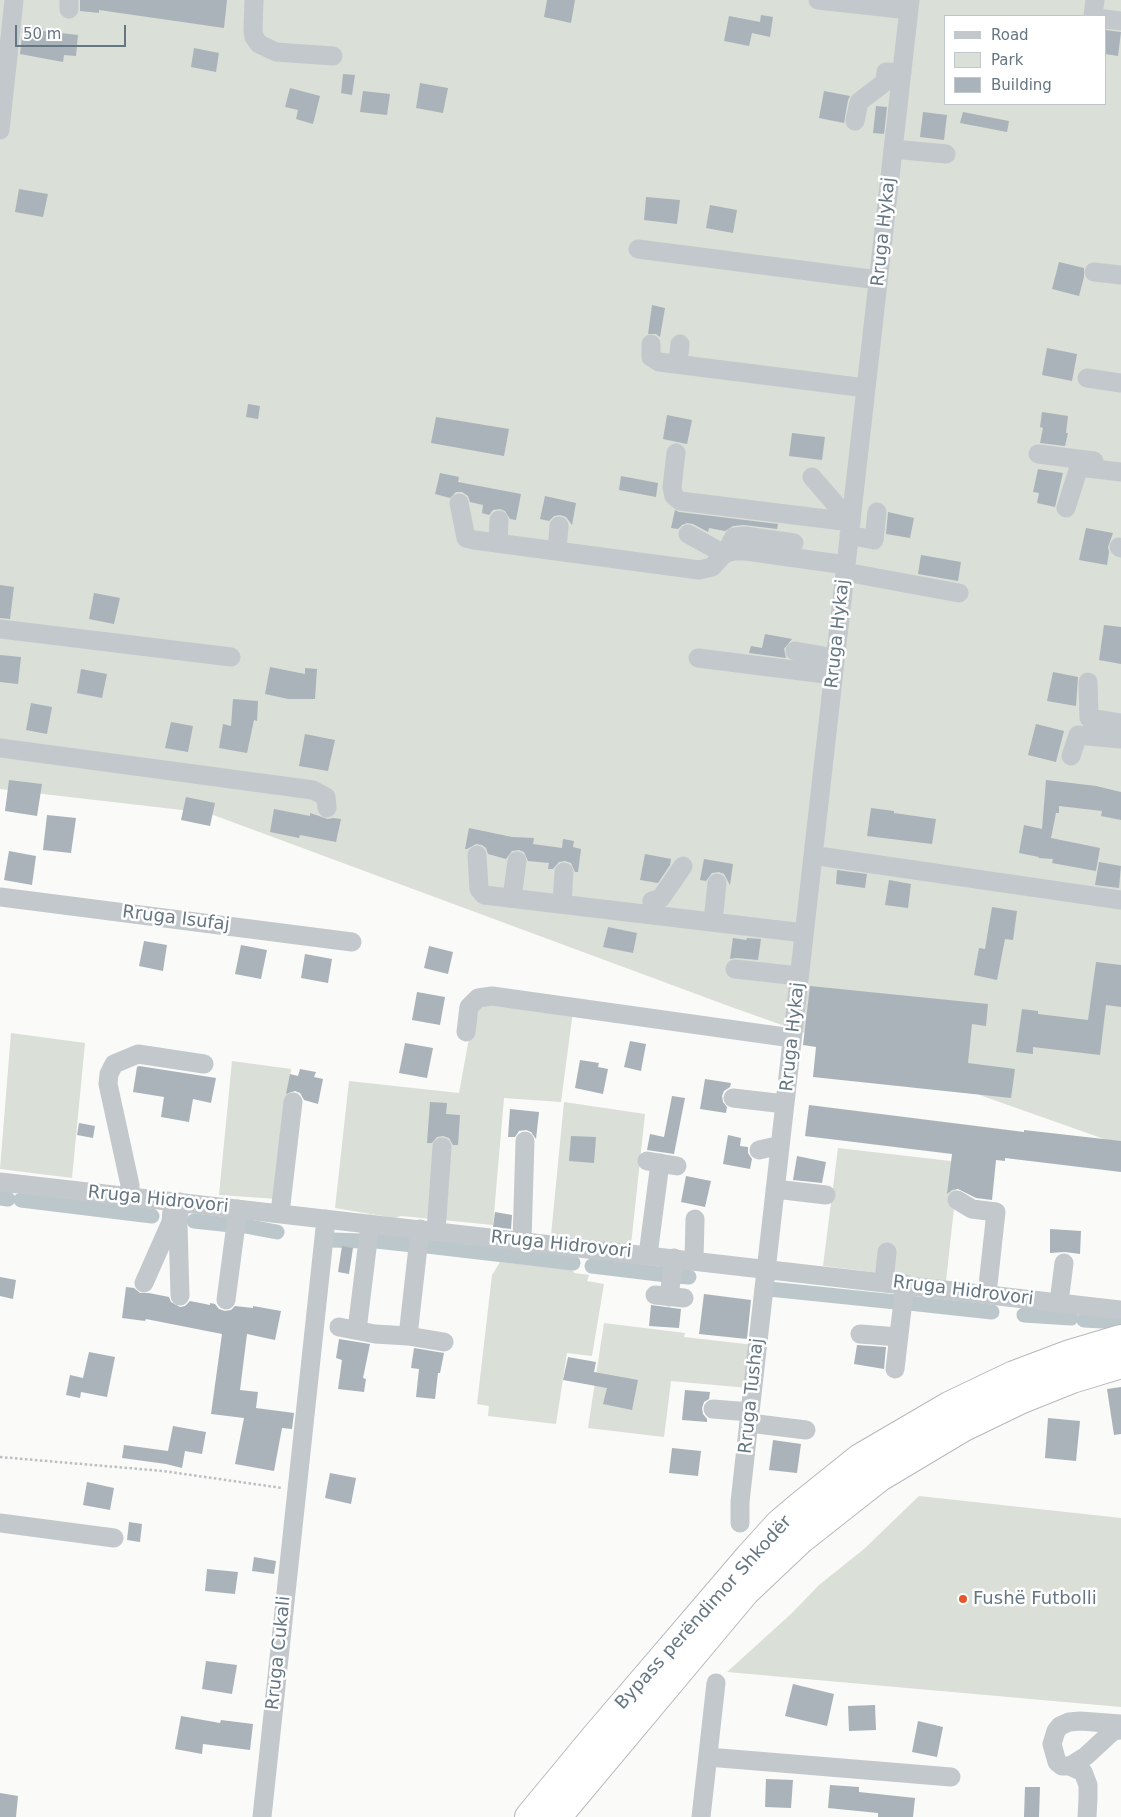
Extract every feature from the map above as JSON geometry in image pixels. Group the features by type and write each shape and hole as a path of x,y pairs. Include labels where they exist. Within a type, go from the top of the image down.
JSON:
{"highway":[{"name":"Bypass perëndimor Shkodër","path":"529,1817 727,1582 779,1524 799,1507 860,1458 949,1406 1014,1375 1067,1355 1121,1339"},
{"name":"Bypass perëndimor Shkodër","path":"557,1817 746,1591 800,1540 880,1477 962,1428 1022,1399 1072,1379 1121,1364"}],"street":[{"path":"0,130 14,0"},
{"path":"254,0 252,30 259,44 276,52 333,56"},
{"path":"818,0 909,5"},
{"path":"1093,15 1095,0"},
{"name":"Rruga Hykaj","path":"766,1268 909,5"},
{"path":"1106,19 1121,21"},
{"path":"855,121 859,102 885,82 886,72 902,73"},
{"path":"893,149 946,154"},
{"path":"638,249 878,280"},
{"path":"1094,272 1121,275"},
{"path":"651,344 651,357 659,362 866,388"},
{"path":"678,364 680,344"},
{"path":"1088,378 1121,383"},
{"path":"676,453 672,487 674,496 680,501 850,528 874,540 877,512"},
{"path":"1038,454 1121,464"},
{"path":"1066,508 1080,467 1121,472"},
{"path":"812,477 850,528"},
{"path":"459,503 466,538 699,570 712,567 728,553 729,546 734,537 745,536 794,543"},
{"path":"498,543 500,520"},
{"path":"557,551 559,526"},
{"path":"688,534 728,553 746,551 959,593"},
{"path":"0,629 231,657"},
{"path":"795,651 834,667"},
{"path":"698,658 834,667"},
{"path":"1088,682 1089,718 1121,723"},
{"path":"1071,756 1078,735 1121,739"},
{"path":"0,748 313,790 326,797 327,808"},
{"path":"477,855 479,889 484,895 512,898 562,897 652,900 661,898 683,866"},
{"path":"825,857 1121,900"},
{"path":"512,898 516,861"},
{"path":"562,897 564,872"},
{"path":"713,922 717,884"},
{"name":"Rruga Isufaj","path":"0,897 352,942"},
{"path":"652,900 713,922 804,934"},
{"path":"735,969 799,976"},
{"path":"466,1032 469,1007 478,998 492,996 792,1038"},
{"path":"130,1196 130,1185 108,1084 109,1074 114,1064 138,1054 204,1064"},
{"path":"733,1098 785,1104"},
{"path":"280,1213 298,1108"},
{"path":"522,1241 525,1141"},
{"path":"408,1336 442,1147"},
{"path":"760,1150 780,1148"},
{"path":"648,1255 661,1163"},
{"name":"Rruga Hidrovori","path":"0,1182 1121,1310"},
{"path":"775,1189 826,1195"},
{"path":"956,1200 972,1209 997,1205 987,1294"},
{"path":"144,1283 170,1222 176,1202"},
{"path":"176,1202 180,1296"},
{"path":"226,1300 238,1209"},
{"path":"694,1218 694,1260"},
{"name":"Rruga Cukali","path":"262,1817 326,1219"},
{"path":"370,1224 348,1328 387,1336 408,1336 444,1342"},
{"path":"884,1282 886,1252"},
{"path":"669,1297 674,1258"},
{"path":"1059,1302 1064,1263"},
{"name":"Rruga Tushaj","path":"740,1523 740,1502 766,1268"},
{"path":"895,1369 905,1284"},
{"path":"860,1334 899,1337"},
{"path":"713,1409 806,1430"},
{"path":"0,1523 114,1538"},
{"path":"701,1817 716,1684"},
{"path":"1087,1817 1088,1785 1083,1772 1070,1766 1062,1766 1057,1762 1053,1738 1060,1726 1069,1722 1121,1724"},
{"path":"1070,1766 1086,1756 1113,1731 1121,1730"},
{"path":"708,1757 951,1777"}],"path":[{"path":"0,1457 163,1471 296,1490"}],"green space":[{"path":"0,0 1121,0 1121,1145 734,1008 208,813 0,789"},
{"path":"488,1002 573,1011 561,1102 504,1098 493,1225 401,1216 395,1218 335,1208 349,1081 459,1093 472,1022 477,1010"},
{"path":"11,1033 85,1043 72,1178 0,1169"},
{"path":"232,1061 291,1069 277,1199 219,1195"},
{"path":"564,1102 645,1114 631,1245 551,1235"},
{"path":"838,1148 959,1162 946,1281 823,1266"},
{"path":"500,1262 573,1270 574,1273 589,1275 587,1281 604,1284 592,1356 567,1353 556,1424 488,1416 489,1406 477,1404 492,1275"},
{"path":"604,1323 685,1333 684,1337 754,1345 748,1388 671,1381 664,1437 588,1428"},
{"name":"Fushë Futbolli","path":"919,1496 1121,1518 1121,1707 727,1672 792,1613 819,1585 864,1549"}],"building":[{"path":"80,0 227,0 224,28 99,10 99,13 80,11"},
{"path":"547,0 575,0 571,23 544,17"},
{"path":"761,15 773,17 770,37 752,33 749,46 724,41 729,16 760,22"},
{"path":"23,25 43,28 43,31 78,35 76,56 64,55 63,62 20,54"},
{"path":"1106,30 1121,32 1118,56 1106,54"},
{"path":"194,48 219,53 216,72 191,67"},
{"path":"343,74 355,75 352,95 341,93"},
{"path":"420,83 448,88 443,113 416,108"},
{"path":"290,88 320,96 313,124 296,119 298,110 285,107"},
{"path":"363,91 390,94 387,115 360,112"},
{"path":"824,91 850,96 844,123 819,118"},
{"path":"876,106 887,107 884,134 873,133"},
{"path":"923,112 947,115 944,140 920,137"},
{"path":"963,112 1009,121 1007,132 960,123"},
{"path":"19,189 48,194 43,217 15,212"},
{"path":"646,197 680,200 677,224 644,220"},
{"path":"710,205 737,210 733,233 706,228"},
{"path":"1059,262 1084,268 1084,277 1079,296 1052,289"},
{"path":"652,305 665,308 660,337 656,334 648,334"},
{"path":"1047,348 1077,354 1072,381 1042,375"},
{"path":"248,404 260,406 258,419 246,417"},
{"path":"1042,412 1068,416 1066,433 1068,433 1065,446 1040,443 1043,428 1040,427"},
{"path":"667,415 692,420 687,444 663,439"},
{"path":"436,417 509,429 504,456 431,443"},
{"path":"792,433 825,437 822,460 789,456"},
{"path":"1038,469 1063,473 1055,507 1037,503 1039,493 1033,492"},
{"path":"440,473 459,477 458,482 521,494 516,520 510,519 505,511 500,509 493,510 489,515 482,513 483,505 470,502 468,496 462,492 456,492 450,498 435,494"},
{"path":"621,476 658,483 656,497 619,490"},
{"path":"545,496 576,503 572,525 566,517 560,515 554,516 549,521 540,519"},
{"path":"675,510 778,524 777,529 744,525 733,526 725,531 709,528 708,532 687,523 678,529 671,528"},
{"path":"888,512 914,518 910,538 886,534"},
{"path":"1086,528 1113,533 1108,547 1107,565 1079,560"},
{"path":"921,555 961,562 958,581 918,574"},
{"path":"0,585 14,587 10,619 0,618"},
{"path":"94,593 120,598 114,624 89,619"},
{"path":"1104,625 1121,627 1121,664 1099,660"},
{"path":"765,634 792,639 784,649 786,658 749,653 751,646 762,648"},
{"path":"0,655 21,657 18,684 0,682"},
{"path":"270,667 305,674 305,668 317,669 315,699 288,699 265,694"},
{"path":"81,669 107,674 102,698 77,693"},
{"path":"1053,672 1078,677 1076,706 1047,701"},
{"path":"233,699 258,701 257,721 254,720 247,753 219,748 223,724 231,726"},
{"path":"31,703 52,707 47,734 26,730"},
{"path":"171,722 193,726 188,752 165,748"},
{"path":"1036,724 1064,731 1056,762 1028,755"},
{"path":"305,734 335,740 328,771 299,766"},
{"path":"9,780 42,784 37,816 5,811"},
{"path":"1046,780 1096,786 1121,792 1121,820 1101,816 1102,811 1059,806 1059,813 1056,813 1051,838 1100,848 1096,871 1052,863 1053,859 1038,858 1019,853 1024,825 1042,829"},
{"path":"186,797 215,803 210,826 181,820"},
{"path":"871,808 936,819 932,844 867,836"},
{"path":"274,809 310,816 310,813 328,819 341,819 336,842 300,835 299,838 270,832"},
{"path":"47,815 76,818 71,853 43,850"},
{"path":"469,828 512,837 534,838 533,844 562,848 563,839 574,841 573,847 581,849 578,872 575,872 571,863 565,861 559,862 553,869 548,869 549,863 528,861 524,852 519,850 512,851 506,859 488,854 486,848 482,845 476,844 465,849"},
{"path":"9,851 36,856 32,885 4,880"},
{"path":"645,854 671,859 670,865 658,883 640,880"},
{"path":"704,859 733,864 730,885 724,874 719,872 712,873 706,881 700,880"},
{"path":"1099,862 1121,866 1119,888 1095,885"},
{"path":"837,870 867,874 865,888 836,884"},
{"path":"889,880 911,884 908,908 885,905"},
{"path":"992,907 1017,911 1013,940 1005,939 997,980 974,975 979,948 985,949"},
{"path":"608,927 637,933 633,953 603,947"},
{"path":"733,938 746,940 747,938 761,939 758,960 730,959"},
{"path":"144,941 167,945 163,971 139,966"},
{"path":"241,945 267,950 261,979 235,974"},
{"path":"429,946 453,952 448,974 424,968"},
{"path":"305,954 332,959 328,983 301,978"},
{"path":"1096,962 1121,965 1121,1007 1106,1005 1100,1055 1033,1047 1033,1054 1016,1052 1022,1009 1038,1011 1038,1014 1088,1020"},
{"path":"810,986 988,1004 986,1026 972,1024 968,1063 1015,1069 1011,1098 813,1077 816,1047 803,1045"},
{"path":"417,992 445,997 440,1025 412,1020"},
{"path":"630,1041 646,1044 641,1071 624,1067"},
{"path":"405,1043 433,1048 427,1078 399,1073"},
{"path":"580,1060 599,1063 598,1067 608,1069 603,1094 575,1088"},
{"path":"137,1067 216,1078 211,1103 193,1099 189,1122 161,1117 164,1097 133,1092"},
{"path":"300,1069 316,1072 314,1077 323,1079 318,1104 304,1100 300,1093 295,1091 286,1094 290,1074 298,1076"},
{"path":"705,1079 731,1083 722,1096 723,1102 727,1107 726,1113 700,1109"},
{"path":"672,1096 685,1098 674,1154 647,1150 650,1134 664,1137"},
{"path":"430,1102 447,1103 446,1114 460,1115 458,1145 453,1145 449,1138 443,1136 437,1137 432,1143 427,1143"},
{"path":"809,1105 1024,1132 1024,1130 1121,1141 1121,1172 1005,1158 1005,1161 996,1160 992,1200 976,1198 958,1189 952,1190 947,1194 952,1154 805,1136"},
{"path":"510,1109 539,1112 536,1139 531,1132 526,1130 519,1131 515,1137 508,1137"},
{"path":"79,1123 95,1126 93,1138 77,1135"},
{"path":"728,1135 741,1138 740,1146 748,1147 748,1153 752,1159 750,1169 723,1164"},
{"path":"571,1136 596,1137 594,1163 569,1161"},
{"path":"797,1156 826,1162 822,1183 793,1180"},
{"path":"686,1176 711,1181 705,1207 681,1202"},
{"path":"495,1212 512,1215 511,1229 493,1227"},
{"path":"1050,1229 1081,1231 1080,1254 1050,1253"},
{"path":"342,1246 353,1248 349,1274 338,1272"},
{"path":"0,1277 16,1280 13,1299 0,1296"},
{"path":"126,1287 134,1288 140,1293 169,1297 171,1302 180,1307 185,1306 190,1301 210,1305 210,1303 215,1304 219,1309 225,1311 231,1310 235,1306 253,1308 253,1306 281,1311 275,1340 247,1334 240,1390 258,1392 256,1408 294,1413 292,1429 282,1428 274,1471 235,1464 244,1418 211,1414 222,1334 146,1319 145,1321 122,1318"},
{"path":"704,1294 751,1300 747,1339 699,1334"},
{"path":"651,1305 681,1309 679,1328 649,1326"},
{"path":"339,1339 370,1344 363,1378 366,1379 364,1392 338,1389 342,1360 336,1358"},
{"path":"857,1345 886,1347 884,1369 854,1364"},
{"path":"414,1348 444,1353 440,1373 438,1373 435,1399 416,1397 419,1369 411,1368"},
{"path":"89,1352 115,1357 107,1397 81,1392 80,1398 66,1395 70,1375 83,1378"},
{"path":"568,1357 596,1362 594,1372 638,1380 632,1410 603,1404 607,1388 563,1380"},
{"path":"1121,1387 1121,1434 1114,1435 1107,1389"},
{"path":"685,1390 710,1392 709,1399 704,1402 702,1408 707,1422 682,1420"},
{"path":"1048,1418 1080,1421 1076,1461 1045,1458"},
{"path":"173,1426 206,1432 202,1454 185,1451 182,1468 122,1458 124,1445 168,1451"},
{"path":"773,1440 801,1444 797,1473 769,1470"},
{"path":"672,1448 701,1451 698,1476 669,1473"},
{"path":"330,1473 356,1478 351,1504 325,1498"},
{"path":"87,1482 114,1488 110,1510 83,1505"},
{"path":"129,1522 142,1524 140,1542 127,1540"},
{"path":"254,1557 276,1561 274,1574 252,1571"},
{"path":"207,1569 238,1572 235,1594 205,1591"},
{"path":"206,1661 237,1665 232,1694 202,1689"},
{"path":"793,1684 834,1694 827,1726 785,1716"},
{"path":"875,1705 876,1730 849,1731 848,1706"},
{"path":"181,1716 220,1723 221,1720 253,1724 250,1750 203,1744 202,1754 175,1749"},
{"path":"918,1721 943,1727 937,1757 912,1752"},
{"path":"766,1779 793,1780 791,1808 765,1807"},
{"path":"830,1785 859,1787 859,1792 915,1798 913,1817 878,1817 878,1813 828,1808"},
{"path":"1025,1787 1040,1787 1039,1817 1024,1817"},
{"path":"0,1793 18,1796 16,1817 0,1817"}],"waterway":[{"path":"0,1198 8,1199"},
{"path":"21,1200 152,1216"},
{"path":"194,1221 231,1225"},
{"path":"245,1226 277,1232"},
{"path":"332,1240 362,1241"},
{"path":"376,1241 413,1245"},
{"path":"427,1246 573,1263"},
{"path":"592,1266 667,1275"},
{"path":"676,1276 689,1277"},
{"path":"769,1289 896,1302"},
{"path":"909,1303 992,1312"},
{"path":"1024,1315 1071,1318"},
{"path":"1084,1320 1121,1322"}],"place":[{"name":"Fushë Futbolli","path":"963,1599"}]}
